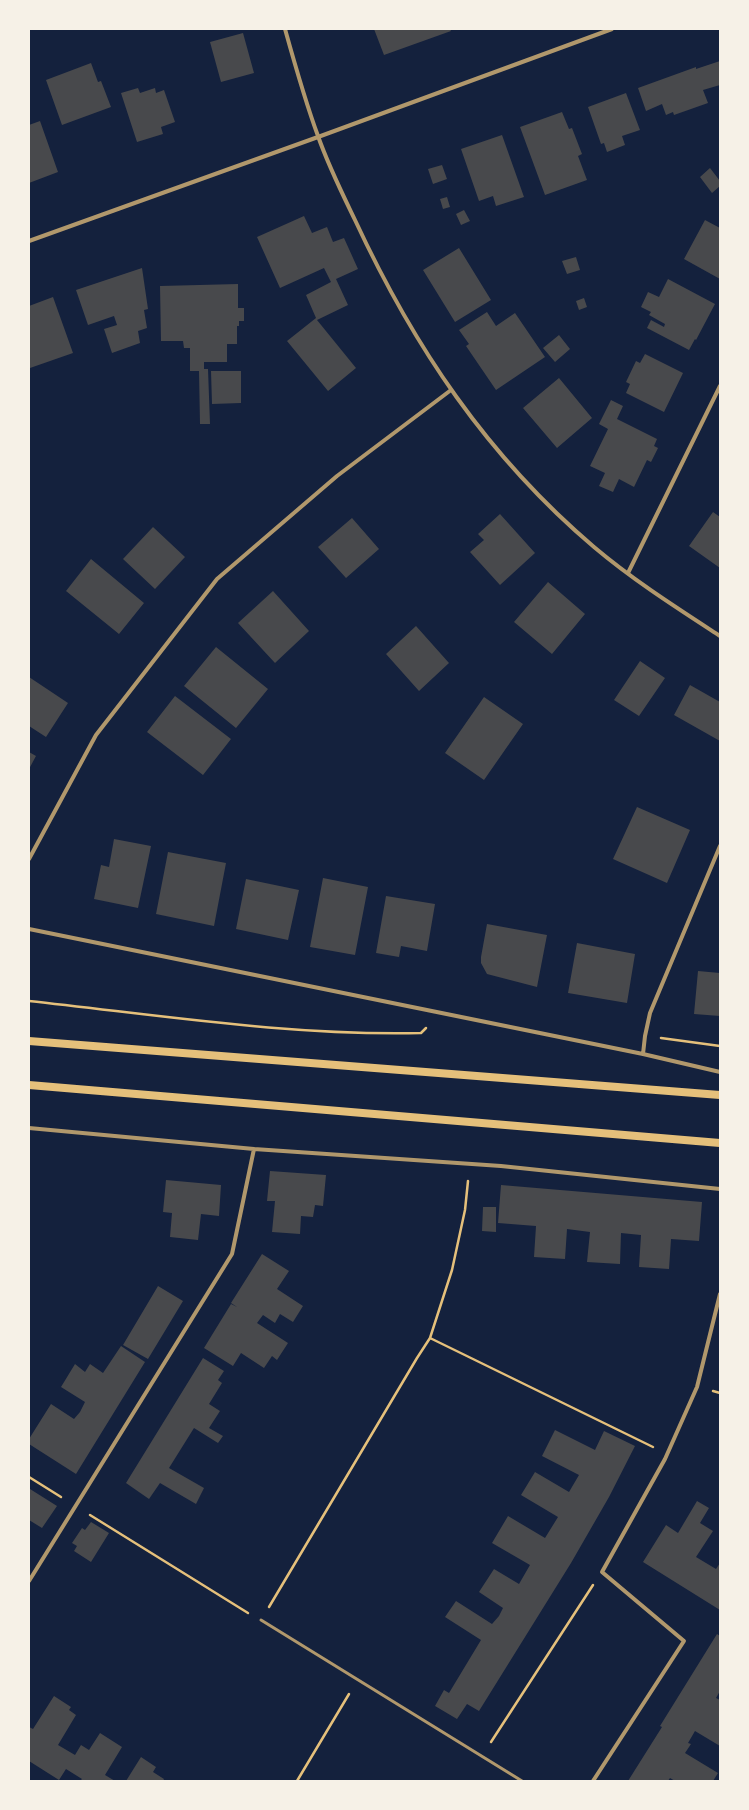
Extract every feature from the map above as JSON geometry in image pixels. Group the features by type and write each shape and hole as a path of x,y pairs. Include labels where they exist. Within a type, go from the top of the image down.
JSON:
{"main road":[{"path":"29,1041 720,1095"},
{"path":"29,1085 720,1143"}],"street":[{"path":"285,29 318,137 380,274 425,352 451,390 480,428 518,473 561,518 628,573 720,636"},
{"path":"29,241 612,29"},
{"path":"628,573 720,386"},
{"path":"29,859 96,735 217,579 338,476 451,390"},
{"path":"643,1054 650,1013 720,846"},
{"path":"29,929 643,1054 720,1072"},
{"path":"29,1128 254,1149 470,1163 720,1189"},
{"path":"29,1581 232,1254 254,1149"},
{"path":"593,1781 684,1642 602,1572 668,1454 697,1387 720,1294"}],"lane":[{"path":"261,1620 522,1781"}],"path":[{"path":"29,1001 255,1026 371,1034 421,1033"},
{"path":"661,1038 720,1046"},
{"path":"29,1477 261,1620 430,1338 452,1270 465,1210 470,1163"},
{"path":"430,1338 668,1454"},
{"path":"482,1757 602,1572"},
{"path":"297,1781 358,1680"}],"building":[{"path":"374,29 450,29 451,31 384,55"},
{"path":"243,33 254,73 221,82 210,42"},
{"path":"720,61 720,85 703,90 708,103 674,115 673,112 666,115 662,104 646,111 638,88 696,67 696,69"},
{"path":"91,63 98,82 101,81 111,107 62,125 46,80"},
{"path":"138,88 140,93 155,88 156,93 164,90 175,122 161,127 163,134 137,142 121,93"},
{"path":"626,93 640,130 622,136 625,145 607,152 604,143 601,144 588,107"},
{"path":"562,112 569,129 572,128 582,154 578,156 587,180 545,195 520,127"},
{"path":"40,121 58,172 29,183 29,125"},
{"path":"502,135 524,197 496,206 493,196 479,201 461,149"},
{"path":"442,165 447,179 433,184 428,169"},
{"path":"710,168 720,181 720,186 712,193 700,177"},
{"path":"447,197 450,207 443,209 440,199"},
{"path":"464,210 470,221 461,225 456,214"},
{"path":"304,216 312,233 327,227 333,242 344,238 358,269 336,279 348,305 317,320 356,368 328,391 287,341 316,318 306,295 331,282 324,268 280,288 257,237"},
{"path":"705,220 720,228 720,279 684,259"},
{"path":"459,248 491,300 455,322 423,270"},
{"path":"576,257 580,270 567,274 562,261"},
{"path":"142,268 148,309 144,310 147,328 138,331 140,343 112,353 104,329 117,325 114,316 88,325 76,290"},
{"path":"668,279 715,304 689,350 647,328 651,320 664,327 665,324 649,315 651,312 641,307 648,292 659,297"},
{"path":"238,284 238,308 244,308 244,321 239,321 239,326 237,326 237,344 227,344 227,362 204,362 204,369 208,369 210,424 200,424 199,371 190,371 190,348 184,348 183,341 161,341 160,286"},
{"path":"53,297 73,353 30,368 29,306"},
{"path":"584,298 587,307 579,310 576,301"},
{"path":"487,312 496,326 515,313 545,357 496,390 466,346 469,344 459,330"},
{"path":"559,335 570,349 555,362 543,348"},
{"path":"645,354 683,373 664,412 626,393 630,384 626,382 636,361 640,363"},
{"path":"211,371 241,371 241,403 212,404"},
{"path":"559,378 592,418 557,448 523,408"},
{"path":"611,400 623,406 617,419 657,439 654,446 658,448 651,462 647,460 634,487 619,479 613,492 599,486 605,473 590,466 608,429 599,424"},
{"path":"713,512 720,517 720,568 689,546"},
{"path":"500,514 535,553 500,585 470,552 484,540 478,534"},
{"path":"352,518 379,549 346,578 318,547"},
{"path":"153,527 185,557 155,589 123,559"},
{"path":"91,559 144,603 119,634 66,591"},
{"path":"548,582 585,614 552,654 514,622"},
{"path":"273,591 309,631 275,663 238,623"},
{"path":"416,626 449,663 419,691 386,654"},
{"path":"216,647 268,689 236,728 184,686"},
{"path":"640,661 665,678 639,716 614,700"},
{"path":"29,677 68,703 46,737 29,726"},
{"path":"690,685 720,702 720,741 674,715"},
{"path":"175,696 231,739 203,775 147,732"},
{"path":"484,697 523,724 484,780 445,753"},
{"path":"29,752 36,756 29,769"},
{"path":"637,807 690,830 667,883 613,859"},
{"path":"114,839 151,846 138,908 94,899 101,865 109,867"},
{"path":"168,852 226,863 214,926 156,914"},
{"path":"323,878 368,887 355,955 310,947"},
{"path":"246,879 299,890 288,940 236,929"},
{"path":"386,896 435,904 427,951 401,946 399,957 376,953"},
{"path":"487,924 547,935 537,987 487,974 481,963 481,957"},
{"path":"577,943 635,954 627,1003 568,993"},
{"path":"698,971 720,973 720,1016 694,1014"},
{"path":"270,1171 326,1175 323,1206 315,1205 313,1217 301,1216 300,1234 272,1232 275,1201 267,1201"},
{"path":"166,1180 221,1185 219,1216 201,1214 198,1240 170,1237 172,1213 163,1212"},
{"path":"501,1185 702,1202 699,1241 671,1239 669,1269 639,1267 641,1235 621,1233 620,1264 587,1262 590,1232 567,1229 565,1259 534,1257 536,1226 498,1223"},
{"path":"483,1207 496,1207 496,1232 482,1231"},
{"path":"262,1254 289,1271 277,1289 303,1306 293,1322 280,1314 275,1323 263,1315 257,1323 288,1343 277,1360 272,1356 264,1368 241,1353 233,1366 204,1348 231,1304 237,1307 231,1303"},
{"path":"158,1286 183,1301 148,1359 123,1345"},
{"path":"121,1346 145,1362 76,1474 29,1444 29,1439 51,1404 74,1419 80,1412 85,1402 61,1387 75,1364 85,1372 90,1364 103,1373"},
{"path":"203,1358 224,1371 218,1380 222,1383 209,1404 220,1411 209,1428 223,1436 218,1443 194,1428 169,1468 204,1488 196,1504 160,1483 149,1499 126,1483"},
{"path":"555,1430 595,1450 604,1431 635,1446 609,1497 571,1563 479,1711 467,1704 457,1719 435,1706 444,1690 449,1693 481,1640 445,1617 456,1601 492,1624 499,1616 503,1608 479,1592 494,1569 519,1584 530,1565 492,1543 508,1516 545,1538 558,1517 521,1495 535,1472 569,1492 579,1475 542,1456"},
{"path":"30,1489 57,1506 42,1528 29,1520"},
{"path":"697,1501 709,1508 700,1523 713,1531 696,1557 716,1569 720,1563 720,1610 643,1562 666,1525 678,1533"},
{"path":"91,1522 109,1533 91,1562 74,1551 77,1546 72,1543 82,1528 85,1530"},
{"path":"717,1634 720,1636 720,1691 716,1698 720,1700 720,1746 695,1731 688,1743 691,1744 685,1753 718,1773 713,1781 675,1781 670,1778 668,1781 628,1781 662,1727 660,1726"},
{"path":"54,1696 71,1707 69,1710 76,1715 58,1745 75,1755 81,1745 89,1750 100,1733 122,1747 105,1775 115,1781 80,1781 82,1779 66,1769 59,1780 29,1761 29,1727 33,1729"},
{"path":"141,1757 156,1767 153,1772 164,1779 163,1781 126,1781"}]}
